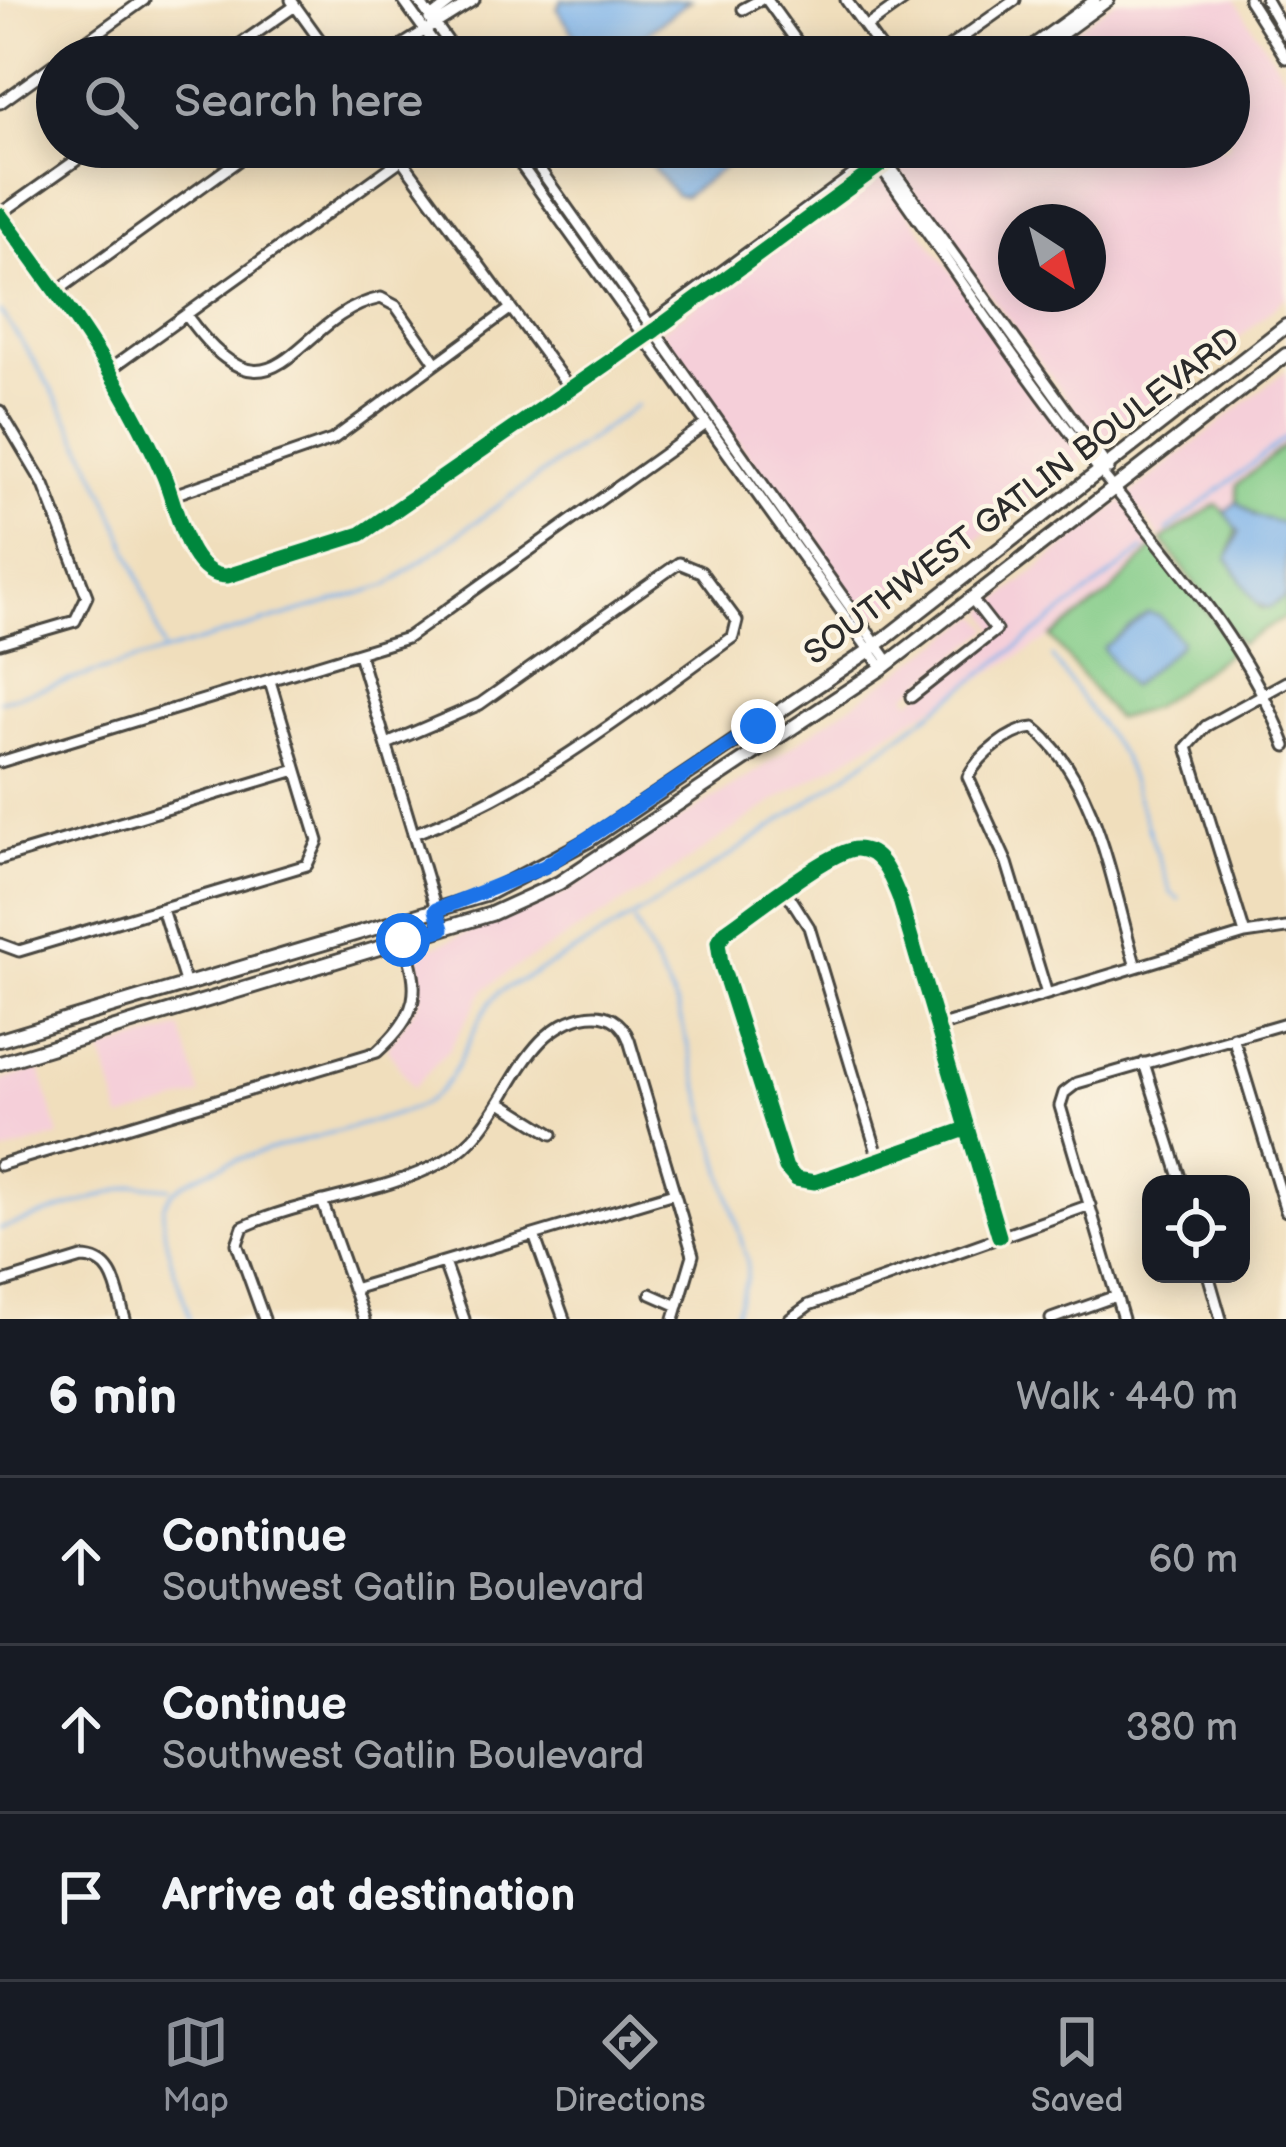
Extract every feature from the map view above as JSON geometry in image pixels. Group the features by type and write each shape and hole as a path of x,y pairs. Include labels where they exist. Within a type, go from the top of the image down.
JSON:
{"main road":[{"name":"SOUTHWEST GATLIN BOULEVARD","path":"0,1040 436,910 544,867 873,647 1286,326"},
{"name":"SOUTHWEST GATLIN BOULEVARD","path":"0,1063 442,929 560,883 885,665 1286,355"}],"street":[{"path":"94,36 144,0"},
{"path":"403,0 429,36"},
{"path":"418,0 444,36"},
{"path":"424,29 430,17 454,0"},
{"path":"414,36 438,27 474,0"},
{"path":"743,9 764,0 792,36"},
{"path":"846,0 872,36"},
{"path":"866,27 904,0"},
{"path":"964,36 1015,0"},
{"path":"1069,0 1081,15"},
{"path":"1056,36 1095,0"},
{"path":"1048,36 1109,0"},
{"path":"1249,0 1286,58"},
{"path":"1266,0 1286,35"},
{"path":"250,36 293,3 317,36"},
{"path":"0,103 36,78"},
{"path":"66,168 0,215 109,370 172,495 201,569 226,576 361,534 868,168"},
{"path":"57,291 228,168"},
{"path":"109,370 391,168"},
{"path":"408,168 568,386"},
{"path":"523,168 873,647"},
{"path":"539,168 885,665"},
{"path":"891,168 1116,485 1226,628 1263,692 1286,746"},
{"path":"186,315 224,362 259,370 282,362 364,303 381,298 396,306 436,363"},
{"path":"172,495 332,440 510,309"},
{"path":"0,411 61,523 86,590 80,617 2,643 0,630"},
{"path":"0,762 419,632 706,424"},
{"path":"387,745 480,704 679,563 701,572 739,629 527,784 478,810 413,834"},
{"path":"911,697 996,630 971,598"},
{"path":"359,654 442,929"},
{"path":"0,944 19,951 308,865 318,841 270,680"},
{"path":"1246,934 1187,747 1206,726 1286,682"},
{"path":"1047,994 1007,863 968,777 980,760 1024,729 1034,728 1046,739 1081,794 1136,968"},
{"path":"0,859 296,770"},
{"path":"966,1129 815,1182 796,1179 786,1168 721,963 718,942 726,931 845,851 872,853 882,863 899,897 999,1235"},
{"path":"785,892 809,927 879,1159"},
{"path":"162,909 186,985"},
{"path":"938,1027 1246,934 1286,928"},
{"path":"0,1165 377,1052 415,1000 419,982 403,940"},
{"path":"264,1319 237,1244 247,1225 449,1158 484,1128 545,1037 595,1014 609,1013 624,1024 693,1255 674,1319"},
{"path":"1124,1319 1060,1106 1064,1094 1077,1083 1286,1022"},
{"path":"1233,1037 1286,1211"},
{"path":"1144,1063 1179,1175"},
{"path":"502,1103 552,1134"},
{"path":"353,1289 674,1192"},
{"path":"322,1202 364,1319"},
{"path":"791,1317 999,1235 1090,1205"},
{"path":"534,1235 563,1319"},
{"path":"0,1283 82,1258 102,1261 112,1273 125,1319"},
{"path":"444,1263 464,1319"},
{"path":"1211,1283 1221,1319"},
{"path":"651,1294 678,1306"},
{"path":"1051,1319 1116,1296"}],"shaded area":[{"path":"1116,0 1235,0 1286,78 1286,297 1174,395 1149,404 1099,442 1002,312 1106,312 1106,204 998,204 998,306 895,168 1250,168 1250,36 1066,36"},
{"path":"879,171 1085,458 867,624 660,331"},
{"path":"1286,370 1286,444 1237,485 1234,507 1225,511 1217,504 1162,540 1128,496"},
{"path":"1123,500 1157,544 1109,594 1051,637 773,802 648,888 510,971 485,989 450,1048 413,1088 387,1048 419,1001 418,953 560,895 752,774 980,615 991,629 906,695 911,701 998,634 985,611"},
{"path":"181,1028 201,1095 121,1119 102,1051"},
{"path":"40,1069 59,1136 0,1154 0,1081"}],"green space":[{"path":"1286,444 1286,524 1260,518 1237,502 1237,485"},
{"path":"1217,504 1237,527 1228,559 1261,609 1286,597 1286,617 1240,644 1162,540"},
{"path":"1157,544 1235,648 1152,708 1116,719 1051,637 1109,594"}],"water":[{"path":"562,0 690,0 643,36 575,36 557,9"},
{"path":"654,168 723,168 685,196 676,195"},
{"path":"1237,502 1255,516 1286,524 1286,597 1268,608 1257,604 1228,559 1239,532 1225,511"},
{"path":"1148,613 1160,616 1181,641 1130,687 1103,648"}],"waterway":[{"path":"0,311 75,431 132,558 163,648"},
{"path":"0,701 388,585 637,405"},
{"path":"1167,531 1286,437"},
{"path":"190,1319 164,1224 163,1211 173,1192 236,1160 368,1123 429,1100 450,1078 499,992 669,895 750,842 910,728 1143,550"},
{"path":"1052,657 1123,757 1171,893 1179,899"},
{"path":"634,922 677,1006 747,1261 747,1278 733,1319"},
{"path":"0,1229 135,1185 170,1188"}],"cycle path":[{"path":"0,215 68,308 129,405 163,474 192,552 213,573 227,576 361,534 655,330 876,168"},
{"path":"966,1129 815,1182 796,1179 786,1168 721,963 718,942 726,931 811,870 845,852 866,851 879,860 899,897 999,1236"}],"route":[{"path":"403,940 442,929 436,910 485,895 544,867 758,726"}]}
